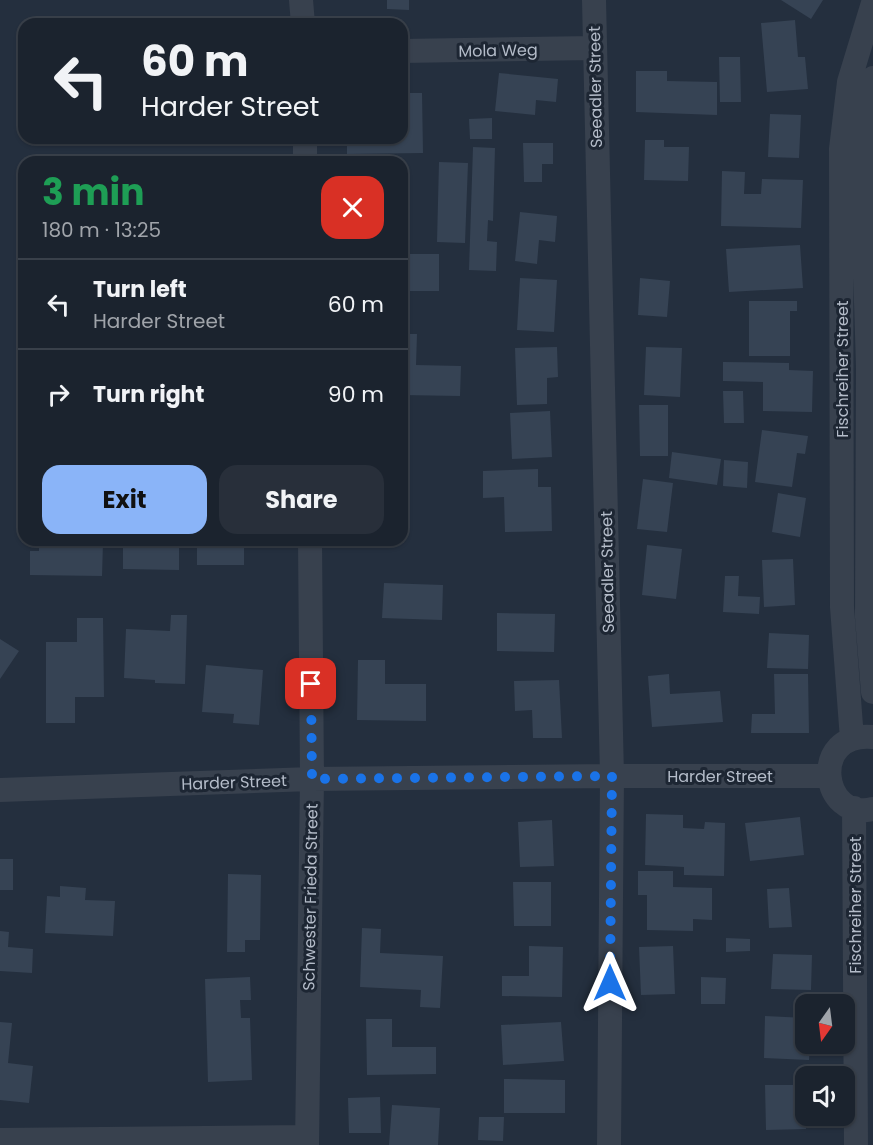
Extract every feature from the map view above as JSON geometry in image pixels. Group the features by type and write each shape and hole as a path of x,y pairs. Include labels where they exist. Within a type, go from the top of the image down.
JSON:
{"street":[{"path":"301,0 302,18"},
{"name":"Seeadler Street","path":"594,0 612,776 609,1145"},
{"name":"Fischreiher Street","path":"863,738 843,618 841,149 849,82 872,7"},
{"name":"Mola Weg","path":"408,51 594,48"},
{"name":"Fischreiher Street","path":"873,78 870,88 862,171 871,367 870,617 873,692"},
{"path":"842,366 871,367"},
{"name":"Schwester Frieda Street","path":"307,1141 312,779 310,546"},
{"path":"843,618 870,617"},
{"path":"863,738 848,740 837,749 830,762 828,776 836,796 844,804 864,808"},
{"name":"Harder Street","path":"0,790 312,779 828,776"},
{"name":"Fischreiher Street","path":"856,1145 864,808"},
{"path":"0,1140 307,1141"}],"building":[{"path":"387,0 409,0 409,10 387,9"},
{"path":"781,0 823,0 811,19"},
{"path":"795,20 798,57 805,57 808,89 767,92 761,23"},
{"path":"719,57 740,57 741,102 720,102"},
{"path":"636,71 667,71 667,81 717,82 717,115 636,112"},
{"path":"499,73 558,79 556,102 536,100 535,115 495,111"},
{"path":"408,93 422,93 423,153 347,154 347,144 408,144"},
{"path":"770,114 801,115 799,158 768,157"},
{"path":"492,118 492,139 470,139 469,119"},
{"path":"645,140 664,140 664,147 689,147 688,181 644,180"},
{"path":"523,143 553,143 553,164 542,164 542,182 524,182"},
{"path":"212,144 257,144 257,146"},
{"path":"473,147 495,148 493,221 488,220 487,241 497,242 496,271 469,270"},
{"path":"439,162 468,163 465,243 437,242"},
{"path":"722,171 745,172 744,194 761,194 762,179 803,180 801,228 721,226"},
{"path":"520,212 557,216 555,242 539,240 537,264 515,261"},
{"path":"408,242 409,254 439,254 439,291 408,291"},
{"path":"800,245 803,288 729,292 726,249"},
{"path":"520,278 557,280 554,332 517,330"},
{"path":"640,278 670,281 667,317 638,315"},
{"path":"749,301 797,301 797,311 790,311 790,356 749,356"},
{"path":"408,334 417,334 416,365 461,366 460,396 408,395"},
{"path":"557,347 558,377 547,378 547,404 517,405 515,348"},
{"path":"646,347 682,348 680,397 644,395"},
{"path":"723,362 789,363 789,370 813,371 812,412 763,411 763,382 723,381"},
{"path":"723,391 743,391 744,423 724,423"},
{"path":"639,405 668,405 668,456 640,456"},
{"path":"550,411 552,457 512,459 510,413"},
{"path":"762,430 808,436 805,454 797,453 792,487 755,482"},
{"path":"672,452 721,459 717,485 669,478"},
{"path":"724,460 748,462 747,488 723,486"},
{"path":"538,469 538,487 551,487 552,531 505,532 504,497 483,498 483,471"},
{"path":"643,479 673,483 667,532 637,529"},
{"path":"778,493 806,498 800,537 772,532"},
{"path":"647,545 682,549 676,599 642,595"},
{"path":"39,546 103,546 102,576 30,575 30,551 39,551"},
{"path":"123,546 179,546 179,570 123,569"},
{"path":"197,546 244,546 244,565 197,565"},
{"path":"793,559 795,605 764,607 762,560"},
{"path":"725,576 739,576 738,596 760,597 759,614 723,612"},
{"path":"384,583 443,585 442,620 382,618"},
{"path":"497,613 555,614 554,652 497,651"},
{"path":"171,615 187,615 185,684 155,683 155,680 124,678 126,629 170,631"},
{"path":"77,618 103,618 104,697 75,697 75,723 46,723 46,642 77,642"},
{"path":"769,633 809,635 808,669 767,668"},
{"path":"0,639 19,651 0,679"},
{"path":"358,660 385,660 385,684 426,684 426,721 357,720"},
{"path":"206,665 263,670 259,725 233,723 234,714 202,712"},
{"path":"669,674 670,694 720,691 723,722 652,727 648,676"},
{"path":"774,674 808,674 809,733 751,733 752,714 775,714"},
{"path":"559,680 562,738 533,738 532,710 515,711 514,681"},
{"path":"646,814 683,815 683,828 704,829 705,822 725,823 724,876 684,875 684,867 645,865"},
{"path":"800,817 804,855 750,861 745,823"},
{"path":"552,820 554,866 520,867 518,822"},
{"path":"0,859 13,859 13,890 0,890"},
{"path":"638,871 673,871 673,887 712,888 712,920 693,919 693,931 647,930 647,895 638,895"},
{"path":"228,874 261,875 260,940 245,940 245,952 227,952"},
{"path":"513,882 551,882 551,926 514,926"},
{"path":"60,886 86,888 85,900 115,901 113,936 45,933 47,896 60,897"},
{"path":"789,888 792,927 769,928 767,889"},
{"path":"362,928 381,929 380,953 443,956 440,1008 420,1007 421,990 360,987"},
{"path":"0,931 9,932 8,947 33,949 32,973 0,971"},
{"path":"726,938 750,939 750,951 726,952"},
{"path":"529,946 563,947 562,997 502,996 502,976 529,976"},
{"path":"673,946 675,994 641,995 639,947"},
{"path":"773,954 812,955 811,990 771,989"},
{"path":"250,977 251,1000 240,1000 241,1018 250,1018 252,1080 208,1082 205,979"},
{"path":"701,977 726,978 725,1004 701,1004"},
{"path":"765,1016 795,1017 795,1054 809,1054 809,1060 764,1058"},
{"path":"366,1019 392,1019 392,1047 436,1047 436,1074 367,1075"},
{"path":"0,1022 12,1023 8,1063 33,1066 29,1103 0,1100"},
{"path":"561,1022 564,1061 503,1065 501,1025"},
{"path":"504,1079 565,1080 565,1113 504,1113"},
{"path":"765,1085 795,1085 795,1126 806,1126 806,1129 766,1130"},
{"path":"380,1097 381,1133 349,1133 348,1098"},
{"path":"392,1105 440,1108 438,1145 389,1145"},
{"path":"479,1117 504,1117 503,1141 478,1140"}],"route":[{"path":"311,684 312,779 612,776 610,983"}]}
